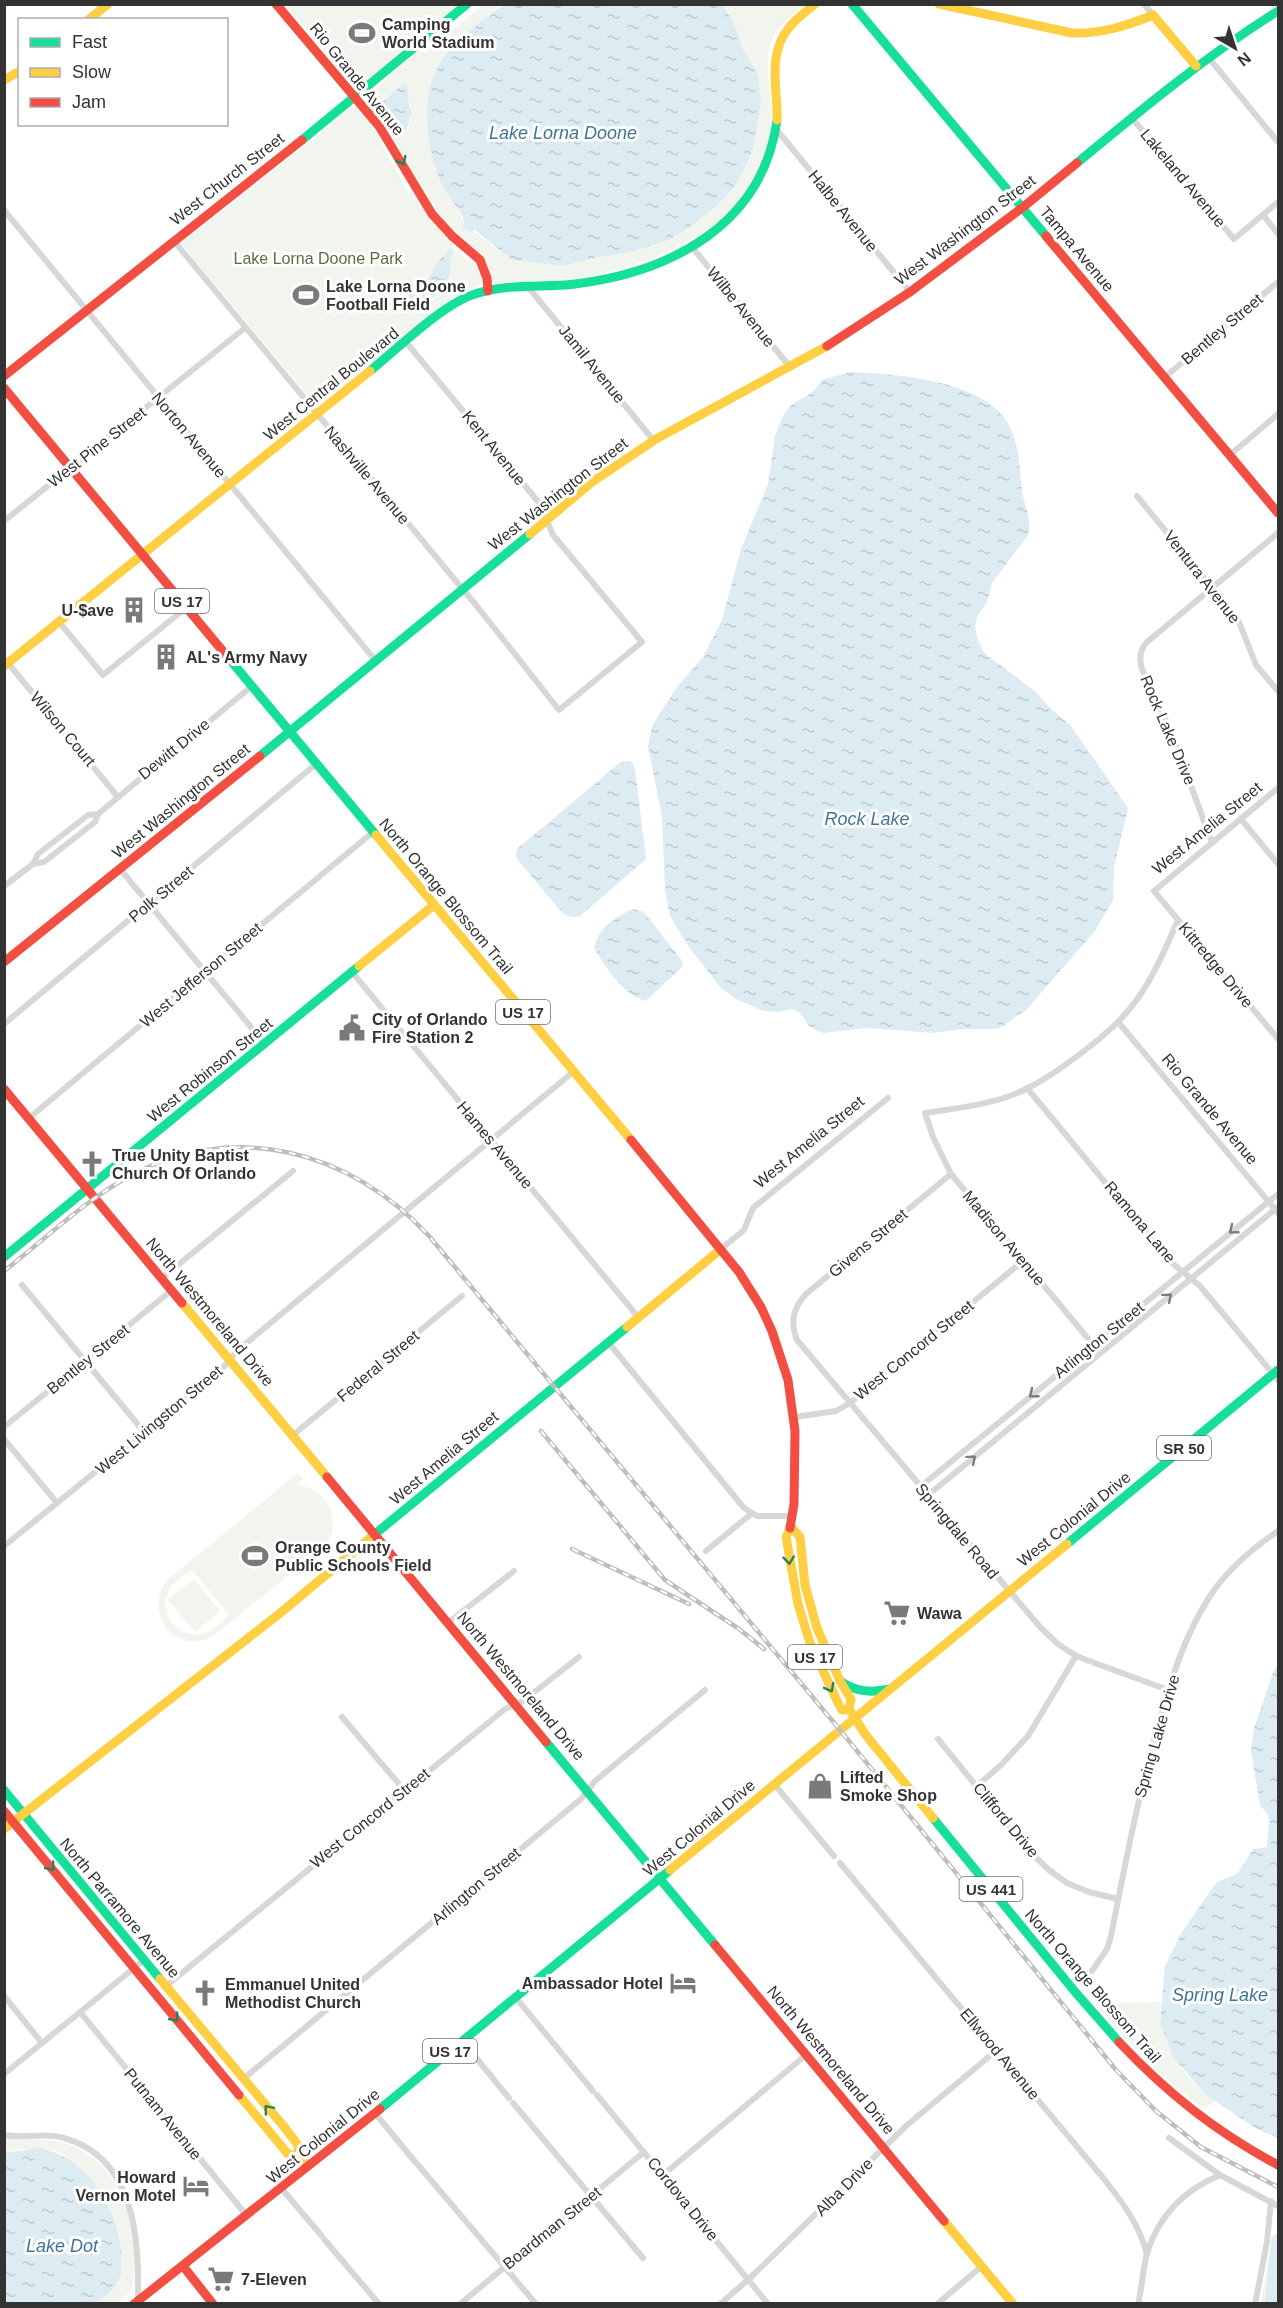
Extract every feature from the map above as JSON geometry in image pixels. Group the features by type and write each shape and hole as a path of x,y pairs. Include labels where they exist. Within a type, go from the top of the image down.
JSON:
{"main road":[{"path":"90,18 108,4"},
{"name":"Rio Grande Avenue","path":"276,4 388,138 428,208 457,241 480,258 486,268 488,291"},
{"name":"West Church Street","path":"4,376 355,98 466,4"},
{"name":"West Central Boulevard","path":"6,665 406,342 465,298 488,291 577,284 617,275 678,254 692,247 730,219 746,201 761,178 770,154 776,129 775,68 779,42 793,24 815,4"},
{"name":"Tampa Avenue","path":"852,4 1278,513"},
{"path":"939,4 1072,33 1090,34 1121,28 1153,15 1196,66"},
{"name":"West Washington Street","path":"4,962 290,732 600,476 690,420 790,367 910,292 1022,208 1196,66 1278,11"},
{"path":"4,80 18,71"},
{"name":"US 17","path":"4,388 143,555"},
{"name":"North Orange Blossom Trail","path":"143,555 721,1249 746,1282 773,1333 785,1366 795,1417 797,1467 792,1528 786,1537 790,1575 800,1618 821,1672 842,1710 849,1709"},
{"name":"West Robinson Street","path":"4,1257 434,905"},
{"name":"North Westmoreland Drive","path":"4,1089 1013,2304"},
{"name":"West Amelia Street","path":"5,1829 130,1728 279,1614 721,1249"},
{"name":"West Colonial Drive","path":"136,2302 375,2113 1008,1592 1277,1375"},
{"name":"North Orange Blossom Trail","path":"792,1528 800,1537 805,1585 817,1628 840,1681 851,1699 849,1709 885,1759 1130,2056 1194,2115 1242,2146 1278,2165"},
{"path":"840,1681 850,1688 868,1693 891,1689"},
{"name":"North Parramore Avenue","path":"4,1790 22,1815 298,2145 299,2156 308,2166"},
{"name":"North Parramore Avenue","path":"4,1811 288,2154 299,2156"},
{"path":"183,2266 213,2304"}],"street":[{"path":"1144,4 1153,15"},
{"path":"1208,57 1278,142"},
{"name":"Lakeland Avenue","path":"1131,117 1234,239 1263,215"},
{"name":"Halbe Avenue","path":"776,129 910,292"},
{"path":"1278,202 1263,215 1278,234"},
{"name":"Norton Avenue","path":"4,210 375,660"},
{"name":"Nashville Avenue","path":"174,241 559,710"},
{"name":"Wilbe Avenue","path":"692,247 790,367"},
{"name":"Bentley Street","path":"1165,377 1278,282"},
{"name":"Jamil Avenue","path":"529,288 654,441"},
{"name":"West Pine Street","path":"4,521 245,328"},
{"name":"Kent Avenue","path":"406,342 540,504 553,535 642,642 559,710"},
{"path":"1230,455 1278,414"},
{"name":"Ventura Avenue","path":"1137,496 1239,622 1256,665 1278,691"},
{"name":"Rock Lake Drive","path":"1212,843 1180,754 1142,669 1140,659 1142,648 1278,533"},
{"path":"59,622 103,675 187,607"},
{"name":"Wilson Court","path":"6,665 117,796"},
{"name":"Dewitt Drive","path":"4,885 33,864 44,862 95,822 98,814 117,796 252,686"},
{"name":"Polk Street","path":"4,1024 316,764"},
{"name":"West Amelia Street","path":"1154,891 1278,788"},
{"name":"Dewitt Drive","path":"33,864 38,854 88,815 98,814"},
{"path":"1241,819 1278,864"},
{"name":"West Jefferson Street","path":"29,1118 373,832"},
{"path":"120,869 265,1044"},
{"name":"Kittredge Drive","path":"1154,891 1278,1040"},
{"path":"1028,1088 1062,1068 1119,1023 1138,998 1157,966 1178,920"},
{"name":"Hames Avenue","path":"352,972 638,1317"},
{"name":"Rio Grande Avenue","path":"1119,1023 1277,1210"},
{"path":"491,1140 573,1072"},
{"name":"Madison Avenue","path":"1028,1088 971,1105 925,1113 933,1137 951,1174 1100,1353"},
{"name":"Ramona Lane","path":"1028,1088 1172,1263 1200,1286 1277,1375"},
{"name":"West Amelia Street","path":"721,1249 744,1230 753,1208 888,1098"},
{"name":"West Livingston Street","path":"4,1546 222,1370 238,1350 491,1140"},
{"path":"162,1278 293,1171"},
{"name":"Givens Street","path":"793,1318 800,1301 807,1293 951,1174"},
{"name":"Arlington Street","path":"920,1487 1278,1194"},
{"name":"Arlington Street","path":"927,1496 1277,1210"},
{"name":"West Concord Street","path":"795,1417 836,1411 850,1403 1023,1261"},
{"path":"22,1285 145,1433"},
{"name":"Bentley Street","path":"4,1427 172,1290"},
{"name":"Federal Street","path":"293,1435 462,1296"},
{"name":"Springdale Road","path":"793,1318 797,1340 1040,1628 1076,1656 1168,1690"},
{"path":"608,1342 744,1508 751,1514 763,1516 793,1516"},
{"path":"4,1439 57,1503"},
{"path":"706,1551 751,1514"},
{"name":"Spring Lake Drive","path":"1092,1971 1107,1949 1141,1786 1168,1690 1192,1626 1211,1594 1233,1568 1259,1544 1278,1531"},
{"path":"448,1623 514,1571"},
{"path":"977,1786 1001,1765 1028,1736 1076,1656"},
{"name":"West Concord Street","path":"166,1986 505,1709 523,1701 579,1657"},
{"name":"Arlington Street","path":"243,2079 581,1799 595,1781 705,1690"},
{"path":"342,1717 404,1790"},
{"name":"Clifford Drive","path":"939,1739 1029,1851 1049,1870 1067,1883 1089,1892 1118,1899"},
{"path":"774,1784 834,1856"},
{"name":"Ellwood Avenue","path":"840,1863 1129,2210 1143,2238 1147,2254"},
{"path":"4,2074 144,1960"},
{"path":"4,1996 42,2043"},
{"name":"Cordova Drive","path":"516,1998 768,2304"},
{"name":"Putnam Avenue","path":"80,2012 247,2216"},
{"path":"459,2044 473,2054 642,2258"},
{"name":"Alba Drive","path":"720,2304 748,2280 884,2147 997,2050"},
{"path":"663,2175 807,2054"},
{"path":"375,2113 536,2304"},
{"path":"4,2134 63,2137 87,2148 100,2158 113,2174 125,2194 135,2226 138,2258 136,2302"},
{"path":"1169,2138 1220,2175 1278,2206"},
{"name":"Boardman Street","path":"460,2304 644,2152"},
{"path":"1138,2304 1147,2254 1169,2211 1200,2183 1220,2175"},
{"path":"281,2188 379,2304"},
{"path":"1255,2304 1267,2242 1271,2201"},
{"path":"937,2304 982,2266"}],"green space":[{"path":"285,5 461,5 408,49 358,86 351,82"},
{"name":"Lake Lorna Doone Park","path":"483,5 505,5 496,9 455,44 437,67 430,90 427,123 430,145 441,182 457,207 464,224 512,260 562,266 628,253 669,240 686,230 730,192 742,174 759,88 755,72 742,49 732,21 723,5 805,5 782,25 770,43 768,67 771,131 765,156 755,178 742,197 709,229 667,252 608,272 583,277 492,283 484,258 447,226 433,209 367,103 368,96 417,51 425,53","holes":["405,83 412,112 408,129 378,106"]},
{"name":"Lake Lorna Doone Park","path":"350,107 356,107 377,126 384,137 383,147 409,194 411,186 452,240 454,249 481,270 485,279 483,283 453,298 317,407 182,243 187,236 194,233 340,118 341,114","holes":["449,248 454,252 450,260 450,270 435,298 415,312 421,282 433,273 437,262"]},
{"name":"Orange County Public Schools Field","path":"298,1473 303,1479 296,1485 316,1492 329,1506 333,1526 325,1546 212,1637 198,1641 186,1640 175,1636 166,1628 159,1606 160,1594 166,1581","holes":["192,1570 229,1614 207,1632 189,1634 174,1625 169,1618 165,1601 175,1582"]},
{"path":"194,1579 220,1611 195,1632 168,1600"},
{"path":"1161,2002 1160,2023 1175,2059 1189,2078 1215,2101 1204,2109 1147,2063 1095,2004"},
{"path":"4,2138 53,2141 72,2146 94,2159 114,2182 127,2209 135,2255 132,2287 127,2295 117,2303 94,2303 118,2283 122,2261 117,2230 79,2168 54,2150 20,2149 5,2153"},
{"path":"1271,2244 1278,2254 1278,2303 1261,2303"}],"water":[{"name":"Lake Lorna Doone","path":"505,5 723,5 736,28 742,48 758,75 761,105 752,152 742,174 730,192 686,230 669,240 628,253 562,266 512,260 475,230 469,232 463,228 463,217 443,187 432,155 427,124 429,93 438,66 449,51 480,22"},
{"path":"403,84 407,84 412,112 406,132 383,114 378,106"},
{"path":"449,248 454,252 445,286 419,309 408,312 405,306 407,295 430,276"},
{"name":"Rock Lake","path":"850,372 915,378 962,389 999,411 1010,427 1017,451 1029,529 1028,535 992,583 987,602 978,615 975,625 977,638 984,653 1036,692 1071,726 1128,808 1114,867 1113,900 1094,932 1027,1009 996,1029 962,1029 933,1033 867,1028 823,1033 810,1027 799,1012 792,1009 777,1012 763,1011 734,998 721,988 689,947 670,916 665,891 662,817 648,746 652,727 678,686 703,657 722,620 741,549 768,484 775,436 785,412 791,405 814,391 822,380"},
{"path":"622,761 632,762 635,769 646,859 580,916 568,916 559,909 521,864 516,857 517,849"},
{"path":"634,909 644,912 683,962 682,967 646,1001 623,987 594,948 599,934 609,924"},
{"name":"Spring Lake","path":"1278,1665 1278,2138 1257,2129 1206,2095 1173,2057 1160,2024 1165,1966 1182,1932 1216,1883 1238,1873 1253,1849 1267,1847 1268,1815 1260,1805 1251,1751 1254,1728 1274,1670"},
{"name":"Lake Dot","path":"40,2148 57,2153 85,2173 106,2201 113,2217 121,2250 120,2275 114,2288 94,2303 5,2303 5,2153"}],"waterway":[{"path":"1272,2304 1278,2241"}],"railway":[{"path":"4,1271 111,1187 168,1159 208,1150 249,1148 288,1152 327,1164 363,1182 398,1206 429,1236 840,1730 1116,2070 1156,2111 1201,2147 1278,2187"},
{"path":"541,1431 665,1580 739,1629 764,1649"},
{"path":"572,1549 689,1604"}],"traffic: fast":[{"path":"302,140 467,4"},
{"path":"852,4 1046,236"},
{"path":"1077,163 1200,65 1278,11"},
{"path":"370,371 433,318 472,295 497,289 575,284 611,278 646,268 678,254 707,237 733,214 753,188 768,156 777,120"},
{"path":"260,756 530,534"},
{"path":"231,661 376,835"},
{"path":"4,1257 359,966"},
{"path":"369,1539 627,1327"},
{"path":"1067,1544 1278,1370"},
{"path":"840,1681 864,1691 890,1689"},
{"path":"546,1742 715,1945"},
{"path":"4,1790 160,1979"},
{"path":"933,1818 1119,2042"},
{"path":"380,2109 670,1870"}],"traffic: slow":[{"path":"90,18 108,4"},
{"path":"777,120 775,73 778,50 791,25 815,4"},
{"path":"939,4 1072,33 1113,28 1153,15 1196,66"},
{"path":"4,80 18,72"},
{"path":"530,534 592,482 656,439 827,346"},
{"path":"4,666 370,371"},
{"path":"376,835 631,1140"},
{"path":"359,966 434,905"},
{"path":"627,1327 721,1249"},
{"path":"182,1303 327,1477"},
{"path":"790,1528 786,1537 798,1604 810,1643 839,1705 842,1710 849,1709"},
{"path":"792,1528 800,1537 805,1585 817,1628 840,1681 851,1699 849,1709 865,1734 933,1818"},
{"path":"4,1829 279,1614 369,1539"},
{"path":"670,1870 1067,1544"},
{"path":"160,1979 285,2128 298,2145 299,2156 308,2166"},
{"path":"239,2095 288,2154 299,2156"},
{"path":"944,2221 1013,2304"}],"traffic: jam":[{"path":"276,4 379,126 432,214 452,236 480,260 487,278 488,291"},
{"path":"4,376 302,140"},
{"path":"827,346 910,292 1022,208 1077,163"},
{"path":"1046,236 1278,513"},
{"path":"4,388 231,661"},
{"path":"4,962 260,756"},
{"path":"4,1089 182,1303"},
{"path":"631,1140 739,1272 761,1307 772,1331 788,1380 795,1431 794,1504 790,1528"},
{"path":"327,1477 546,1742"},
{"path":"4,1811 239,2095"},
{"path":"715,1945 944,2221"},
{"path":"1119,2042 1155,2078 1193,2110 1234,2139 1278,2165"},
{"path":"134,2304 380,2109"},
{"path":"183,2266 213,2304"}],"place":[{"name":"Camping World Stadium","path":"362,33"},
{"name":"Lake Lorna Doone Football Field","path":"306,295"},
{"name":"U-$ave","path":"134,610"},
{"name":"AL's Army Navy","path":"166,657"},
{"name":"City of Orlando Fire Station 2","path":"352,1028"},
{"name":"True Unity Baptist Church Of Orlando","path":"92,1164"},
{"name":"Orange County Public Schools Field","path":"255,1556"},
{"name":"Wawa","path":"897,1613"},
{"name":"Lifted Smoke Shop","path":"820,1786"},
{"name":"Ambassador Hotel","path":"683,1983"},
{"name":"Emmanuel United Methodist Church","path":"205,1993"},
{"name":"Howard Vernon Motel","path":"196,2186"},
{"name":"7-Eleven","path":"221,2279"}]}
